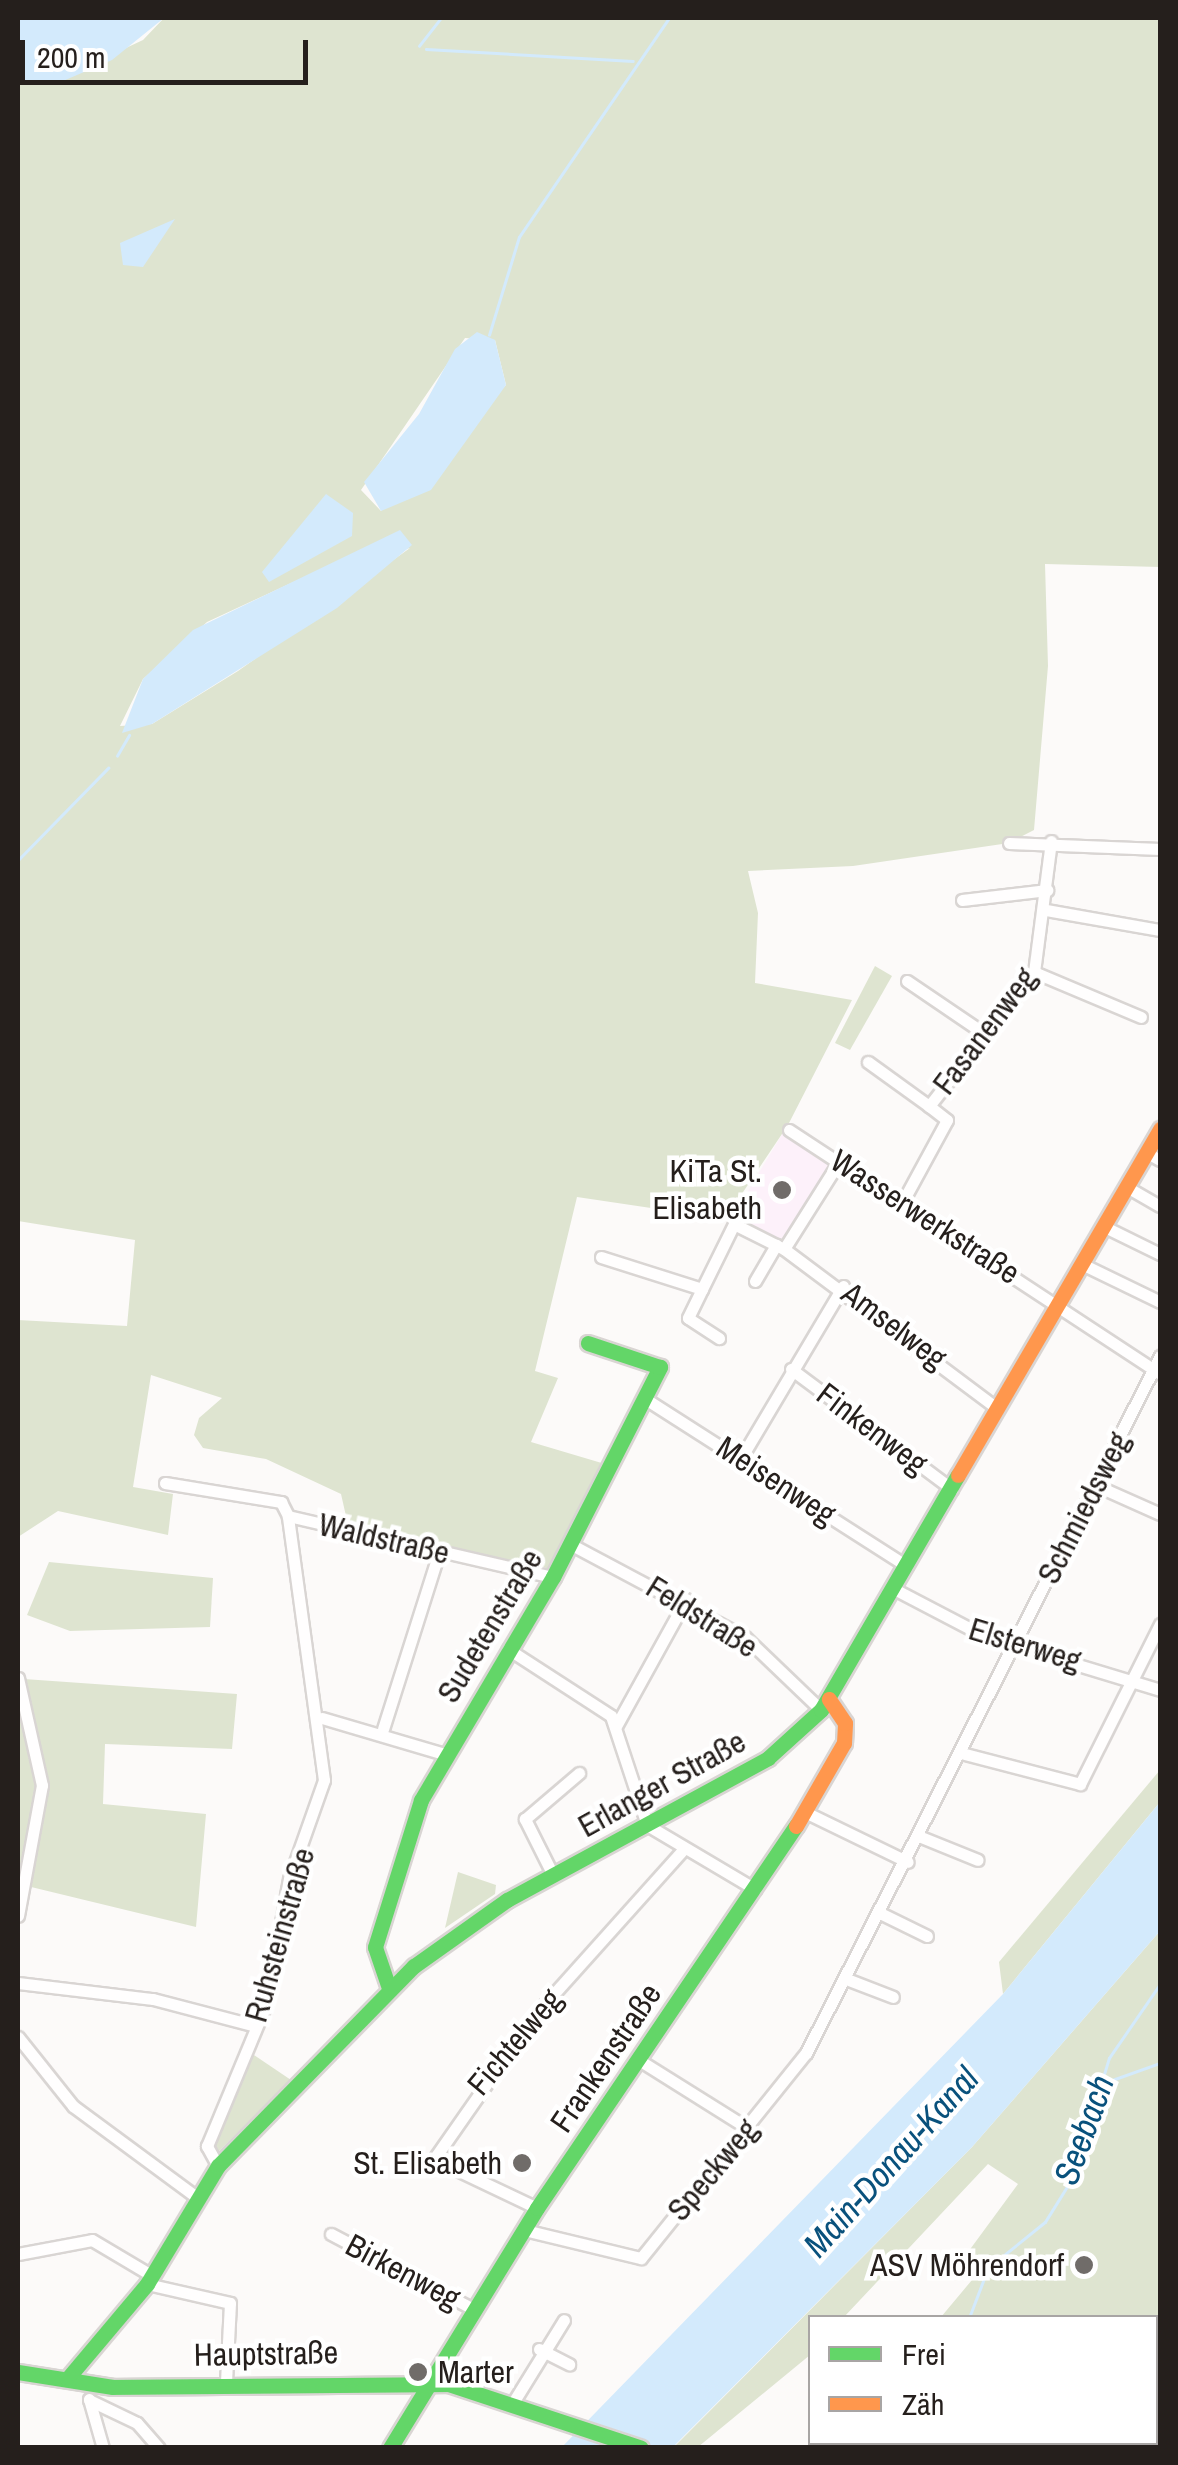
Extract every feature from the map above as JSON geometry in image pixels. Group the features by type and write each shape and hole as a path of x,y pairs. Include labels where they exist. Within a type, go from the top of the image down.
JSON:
{"street":[{"name":"Fasanenweg","path":"902,1201 948,1120 930,1106 982,1032 1034,972 1046,910 1050,841"},
{"path":"1009,842 1160,849"},
{"path":"962,900 1048,890"},
{"path":"1046,910 1160,930"},
{"path":"1034,972 1140,1017"},
{"path":"907,980 982,1032"},
{"path":"868,1062 930,1106"},
{"name":"Wasserwerkstraße","path":"789,1130 1157,1372"},
{"name":"Erlanger Straße","path":"67,2380 149,2279 195,2196 218,2166 390,1988 470,1923 768,1758 825,1704 998,1409 1155,1157 1160,1130"},
{"path":"755,1281 840,1160"},
{"path":"1132,1190 1160,1206"},
{"name":"Amselweg","path":"719,1338 688,1318 734,1224 843,1286 998,1409"},
{"path":"1109,1229 1160,1254"},
{"path":"601,1257 702,1289"},
{"path":"1086,1266 1160,1302"},
{"path":"741,1458 843,1286"},
{"name":"Sudetenstraße","path":"390,1988 375,1948 405,1841 444,1754 553,1577 660,1368 588,1343"},
{"name":"Schmiedsweg","path":"1017,1647 1095,1485 1157,1372 1160,1356"},
{"name":"Finkenweg","path":"791,1370 952,1489"},
{"name":"Meisenweg","path":"644,1398 907,1566"},
{"name":"Waldstraße","path":"165,1484 280,1502 288,1516 553,1577"},
{"path":"1095,1485 1160,1514"},
{"name":"Ruhsteinstraße","path":"218,2166 207,2146 273,1982 289,1879 321,1799 322,1718 288,1516"},
{"name":"Feldstraße","path":"570,1544 686,1599 745,1637 825,1704"},
{"path":"383,1729 439,1552"},
{"name":"Elsterweg","path":"894,1589 1017,1647 1134,1677 1160,1690"},
{"path":"616,1726 686,1599"},
{"path":"965,1754 1080,1784 1160,1624"},
{"name":"Speckweg","path":"524,2230 641,2258 749,2129 849,1980 1017,1647"},
{"path":"508,1650 601,1706 616,1726 648,1824 754,1889"},
{"path":"18,1678 42,1785 18,1916"},
{"name":"Frankenstraße","path":"390,2448 537,2208 805,1812 844,1743 846,1723 825,1704"},
{"path":"322,1718 383,1729 444,1754"},
{"path":"553,1875 525,1819 578,1774"},
{"path":"805,1812 908,1862"},
{"path":"921,1837 978,1860"},
{"name":"Fichtelweg","path":"537,2208 434,2158 534,2017 684,1849"},
{"path":"882,1914 927,1936"},
{"path":"849,1980 893,1997"},
{"path":"18,1984 156,2000 256,2026"},
{"path":"18,2038 73,2106 195,2196"},
{"path":"639,2060 749,2129"},
{"name":"Birkenweg","path":"331,2234 474,2310"},
{"path":"18,2254 92,2240 149,2279 230,2304 226,2381"},
{"path":"514,2401 539,2349 564,2320"},
{"path":"539,2349 569,2364"},
{"name":"Hauptstraße","path":"18,2372 67,2380 90,2392 226,2381 430,2382 514,2401 641,2448"},
{"path":"90,2392 103,2448"},
{"path":"90,2392 137,2424 159,2448"}],"shaded area":[{"name":"KiTa St. Elisabeth","path":"784,1131 834,1162 783,1245 731,1219"}],"green space":[{"path":"164,18 1160,18 1160,567 1045,564 1048,666 1034,830 1009,843 853,866 748,871 758,913 755,983 852,1000 788,1125 725,1219 577,1197 535,1371 558,1378 531,1442 605,1464 551,1569 348,1525 341,1494 266,1459 203,1448 194,1435 199,1418 222,1398 151,1375 133,1487 173,1494 168,1535 58,1511 18,1537 18,1320 127,1326 135,1240 18,1221 18,83 51,83 143,40","holes":["465,338 495,340 506,385 381,511 361,490","410,548 238,671 152,724 120,726 143,679 207,622 300,579"]},
{"path":"875,966 892,976 850,1050 835,1043"},
{"path":"49,1562 213,1578 210,1627 70,1631 27,1615"},
{"path":"18,1669 24,1679 237,1694 232,1749 105,1744 103,1804 206,1814 196,1927 27,1886 18,1898"},
{"path":"1160,1770 1160,1802 1003,1994 999,1962"},
{"path":"458,1872 496,1885 495,1894 445,1928"},
{"path":"1160,1931 1160,2447 1042,2445 1158,2445 1158,2315 943,2315 977,2274 960,2263 1018,2184 988,2164 846,2315 808,2315 808,2357 698,2447 673,2448 972,2147"},
{"path":"251,2053 291,2080 215,2155 212,2148"}],"water":[{"path":"18,18 164,18 112,60 63,81 18,83"},
{"path":"175,219 143,267 123,265 120,243"},
{"path":"477,332 495,340 506,385 431,490 381,511 364,482 419,414 455,349"},
{"path":"326,494 353,513 352,536 269,582 262,572"},
{"path":"400,530 412,545 337,608 152,724 122,733 143,679 193,630"},
{"name":"Main-Donau-Kanal","path":"1160,1802 1160,1931 972,2147 673,2447 561,2448 1003,1994"}],"waterway":[{"path":"419,46 441,18"},
{"path":"489,335 519,237 669,18"},
{"path":"426,49 633,61"},
{"path":"117,756 129,735"},
{"path":"18,860 108,768"},
{"name":"Seebach","path":"970,2315 988,2268 1045,2222 1073,2177 1109,2058 1160,1984"},
{"path":"1101,2084 1160,2063"}],"traffic: fast":[{"path":"389,1988 375,1947 421,1800 553,1577 660,1367 588,1343"},
{"path":"67,2379 147,2284 218,2166 414,1966 507,1900 768,1758 821,1710 958,1475"},
{"path":"390,2448 537,2208 796,1826"},
{"path":"18,2372 113,2387 448,2384 641,2448"}],"traffic: slow":[{"path":"958,1475 1160,1129"},
{"path":"796,1826 844,1743 845,1723 829,1699"}],"place":[{"name":"KiTa St. Elisabeth","path":"782,1190"},
{"name":"St. Elisabeth","path":"522,2163"},
{"name":"ASV Möhrendorf","path":"1084,2265"},
{"name":"Marter","path":"418,2372"}]}
